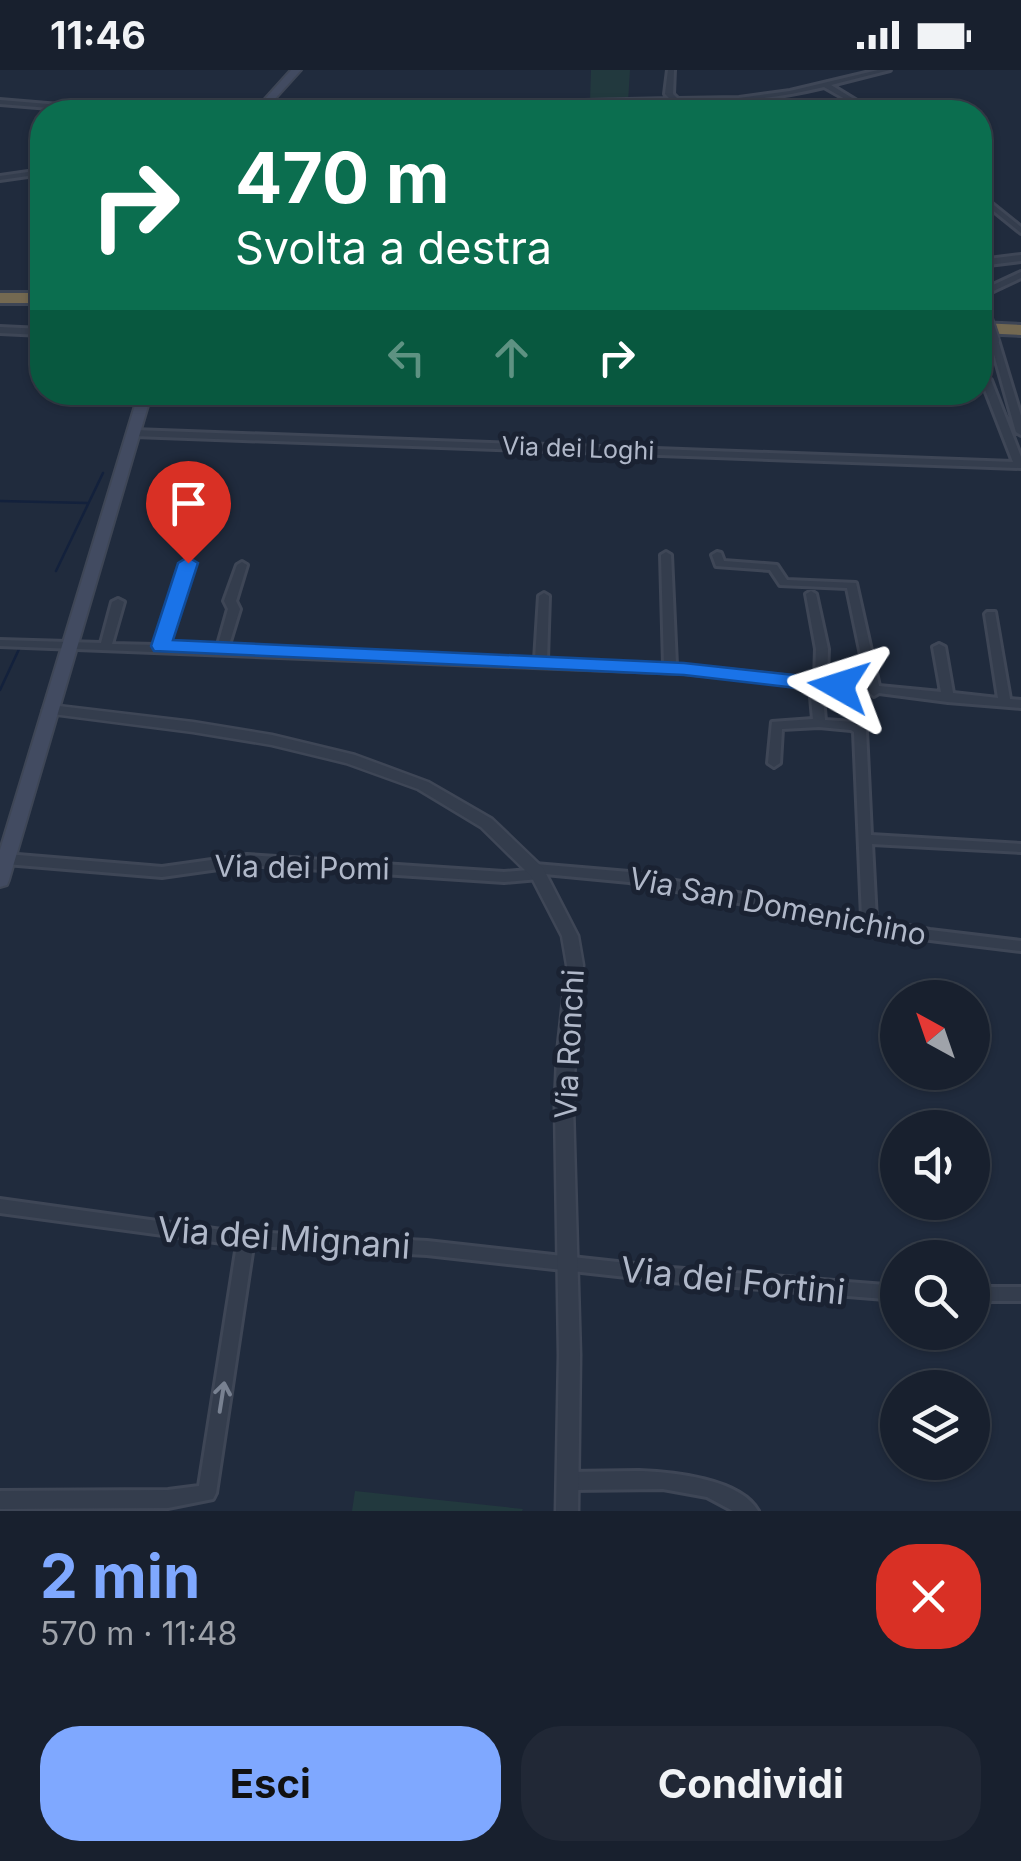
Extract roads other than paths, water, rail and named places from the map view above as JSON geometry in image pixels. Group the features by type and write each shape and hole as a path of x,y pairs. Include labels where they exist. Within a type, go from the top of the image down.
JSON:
{"highway":[{"path":"0,300 30,300"},
{"path":"992,325 1021,327"}],"main road":[{"path":"269,100 296,70"},
{"path":"0,880 142,405"}],"street":[{"path":"671,70 669,94 673,100"},
{"path":"834,70 840,80"},
{"path":"746,100 887,70"},
{"path":"825,85 851,100"},
{"path":"0,102 30,105"},
{"path":"0,178 30,174"},
{"path":"992,206 1021,231"},
{"path":"992,262 1021,258"},
{"path":"992,290 1021,275"},
{"path":"0,330 30,331"},
{"path":"992,348 1021,432"},
{"path":"992,395 1020,465"},
{"name":"Via dei Loghi","path":"134,433 1020,465"},
{"path":"666,555 670,668"},
{"path":"717,555 720,564 772,567 784,582 852,585 874,692"},
{"path":"159,646 188,563"},
{"path":"222,649 242,564"},
{"path":"810,594 822,649 818,724"},
{"path":"541,663 544,596"},
{"path":"106,645 118,602"},
{"path":"159,610 168,610 159,646"},
{"path":"991,614 1005,703"},
{"path":"0,643 670,668 874,692 1021,704"},
{"path":"939,647 948,698"},
{"name":"Via Ronchi","path":"50,710 242,736 357,763 458,801 514,845 537,872 570,935 575,960 564,1144 568,1262 567,1511"},
{"path":"774,762 776,725 854,726 860,730 869,923"},
{"path":"864,839 1021,848"},
{"name":"Via dei Pomi","path":"6,859 162,872 247,860 504,877 537,872"},
{"name":"Via San Domenichino","path":"537,872 630,877 869,923 1021,946"},
{"name":"Via dei Mignani","path":"0,1206 246,1238 427,1248 568,1262"},
{"path":"0,1500 168,1499 208,1493 246,1238"},
{"name":"Via dei Fortini","path":"568,1262 880,1291"},
{"path":"990,1294 1021,1294"},
{"path":"569,1481 668,1480 718,1491 749,1511"}],"waterway":[{"path":"56,571 103,473"},
{"path":"0,501 87,503"},
{"path":"0,690 20,647"}]}
